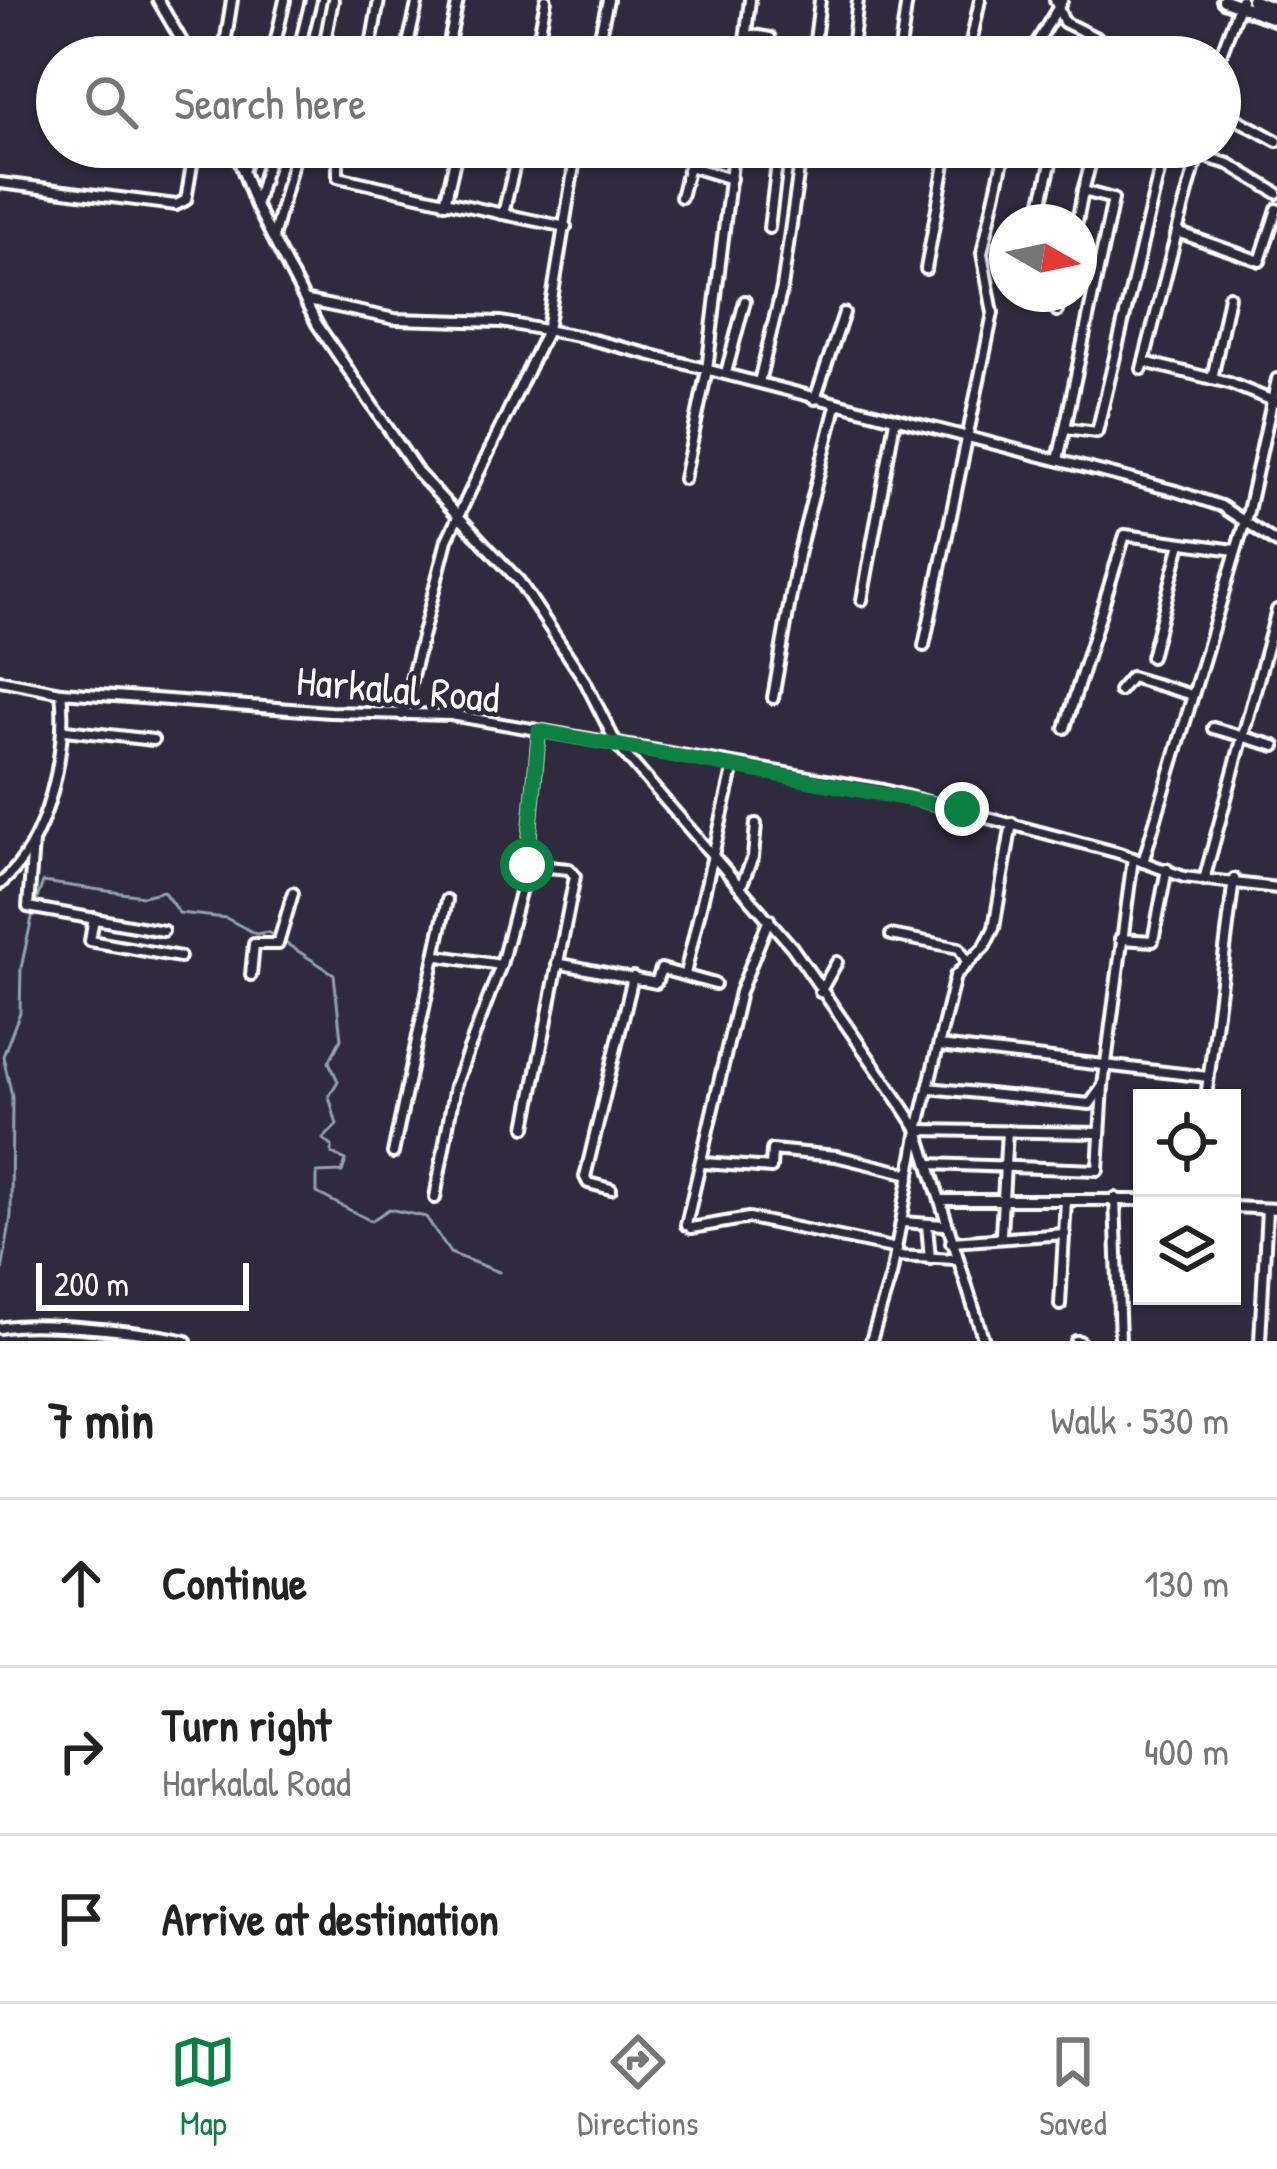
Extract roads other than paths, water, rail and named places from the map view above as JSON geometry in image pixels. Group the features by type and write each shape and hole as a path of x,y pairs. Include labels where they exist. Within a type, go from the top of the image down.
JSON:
{"main road":[{"path":"1237,1 1277,10"},
{"path":"1237,1 1277,19"}],"street":[{"path":"226,36 232,0"},
{"path":"277,36 285,0"},
{"path":"302,36 311,0"},
{"path":"326,36 333,0"},
{"path":"373,36 379,0"},
{"path":"410,36 418,0"},
{"path":"450,36 458,0"},
{"path":"540,36 546,0"},
{"path":"599,36 608,0"},
{"path":"746,36 750,0"},
{"path":"816,36 820,0"},
{"path":"853,36 858,0"},
{"path":"902,36 907,0"},
{"path":"972,36 980,0"},
{"path":"161,1 180,36"},
{"path":"1040,36 1060,1"},
{"path":"1060,1 1064,22 1092,36"},
{"path":"1226,36 1237,1"},
{"path":"1241,121 1277,141"},
{"path":"0,183 176,205 186,200 191,168"},
{"path":"242,168 255,204 338,358 419,474 521,585 585,681 617,745 769,919 918,1130 984,1341"},
{"path":"243,172 244,168"},
{"path":"255,204 266,168"},
{"path":"273,238 291,168"},
{"path":"338,168 338,177 566,227"},
{"path":"445,203 453,168"},
{"path":"503,214 514,168"},
{"path":"402,715 458,515 548,330 574,168"},
{"path":"681,196 688,168"},
{"path":"695,168 730,179"},
{"path":"684,479 707,370 731,168"},
{"path":"769,227 776,168"},
{"path":"759,382 782,288 799,168"},
{"path":"926,269 945,168"},
{"path":"924,646 994,313 982,253 1001,168"},
{"path":"1041,204 1049,168"},
{"path":"1080,204 1089,168"},
{"path":"1065,428 1097,432 1160,168"},
{"path":"1195,168 1143,366 1212,379 1274,402"},
{"path":"1232,168 1277,194"},
{"path":"1058,460 1113,202 1083,191"},
{"path":"1178,232 1260,261 1277,209"},
{"path":"1212,379 1228,296"},
{"path":"307,301 395,319 548,330 726,373 1176,491 1244,520 1277,543"},
{"path":"726,373 745,301"},
{"path":"815,399 844,313"},
{"path":"1143,862 1244,520 1277,379"},
{"path":"773,698 798,555 836,405"},
{"path":"862,600 895,420"},
{"path":"1065,728 1125,535 1235,550"},
{"path":"1151,657 1180,543"},
{"path":"1204,880 1277,610"},
{"path":"1119,691 1131,677 1192,695"},
{"name":"Harkalal Road","path":"0,680 61,692 451,715 883,790 1204,880 1234,879 1277,888"},
{"path":"61,692 66,730 58,771 33,842 28,907 163,931"},
{"path":"1213,728 1275,746"},
{"path":"66,730 153,740"},
{"path":"434,1198 455,1086 501,965 527,865 539,731"},
{"path":"685,974 734,766"},
{"path":"871,1341 896,1252 918,1130 955,976 966,960 986,946 994,928 1012,823"},
{"path":"741,886 753,857 756,824"},
{"path":"0,884 33,842"},
{"path":"928,1164 1099,1170 1103,1086 1132,858"},
{"path":"526,1127 575,876 569,869 527,865"},
{"path":"1119,939 1153,941 1167,869"},
{"path":"1207,1089 1234,879"},
{"path":"251,975 254,944 278,944 293,893"},
{"path":"393,1153 439,956 447,900"},
{"path":"94,918 90,941 180,957"},
{"path":"769,919 740,992 688,1226 749,1218 930,1259 956,1259"},
{"path":"891,935 959,948 966,960"},
{"path":"439,956 501,965"},
{"path":"820,992 837,962"},
{"path":"556,963 656,983 662,969 715,984"},
{"path":"611,1189 588,1183 585,1177 633,977"},
{"path":"939,1046 1208,1077"},
{"path":"928,1088 1090,1104 1103,1086"},
{"path":"918,1130 1100,1133"},
{"path":"1001,1234 1006,1131"},
{"path":"704,1162 771,1168 772,1150 836,1156 910,1174"},
{"path":"1114,1198 1120,1341"},
{"path":"940,1200 1133,1199"},
{"path":"1060,1305 1066,1200"},
{"path":"1241,1207 1272,1209 1259,1341"},
{"path":"902,1222 944,1225"},
{"path":"927,1225 930,1259"},
{"path":"951,1242 1001,1234 1065,1234"},
{"path":"0,1328 20,1324 95,1333 148,1331 187,1341"}],"waterway":[{"path":"35,904 43,882 143,896 163,891 179,913 226,918 256,934 268,932 334,974 341,1039 329,1062 338,1081 329,1096 337,1125 323,1139 332,1146 332,1154 346,1160 342,1172 317,1173 317,1193 371,1221 389,1209 426,1217 450,1253 499,1272"},
{"path":"0,1284 11,1216 12,1096 3,1056 20,1012 21,968 33,913"},
{"path":"0,1290 0,1300"}]}
